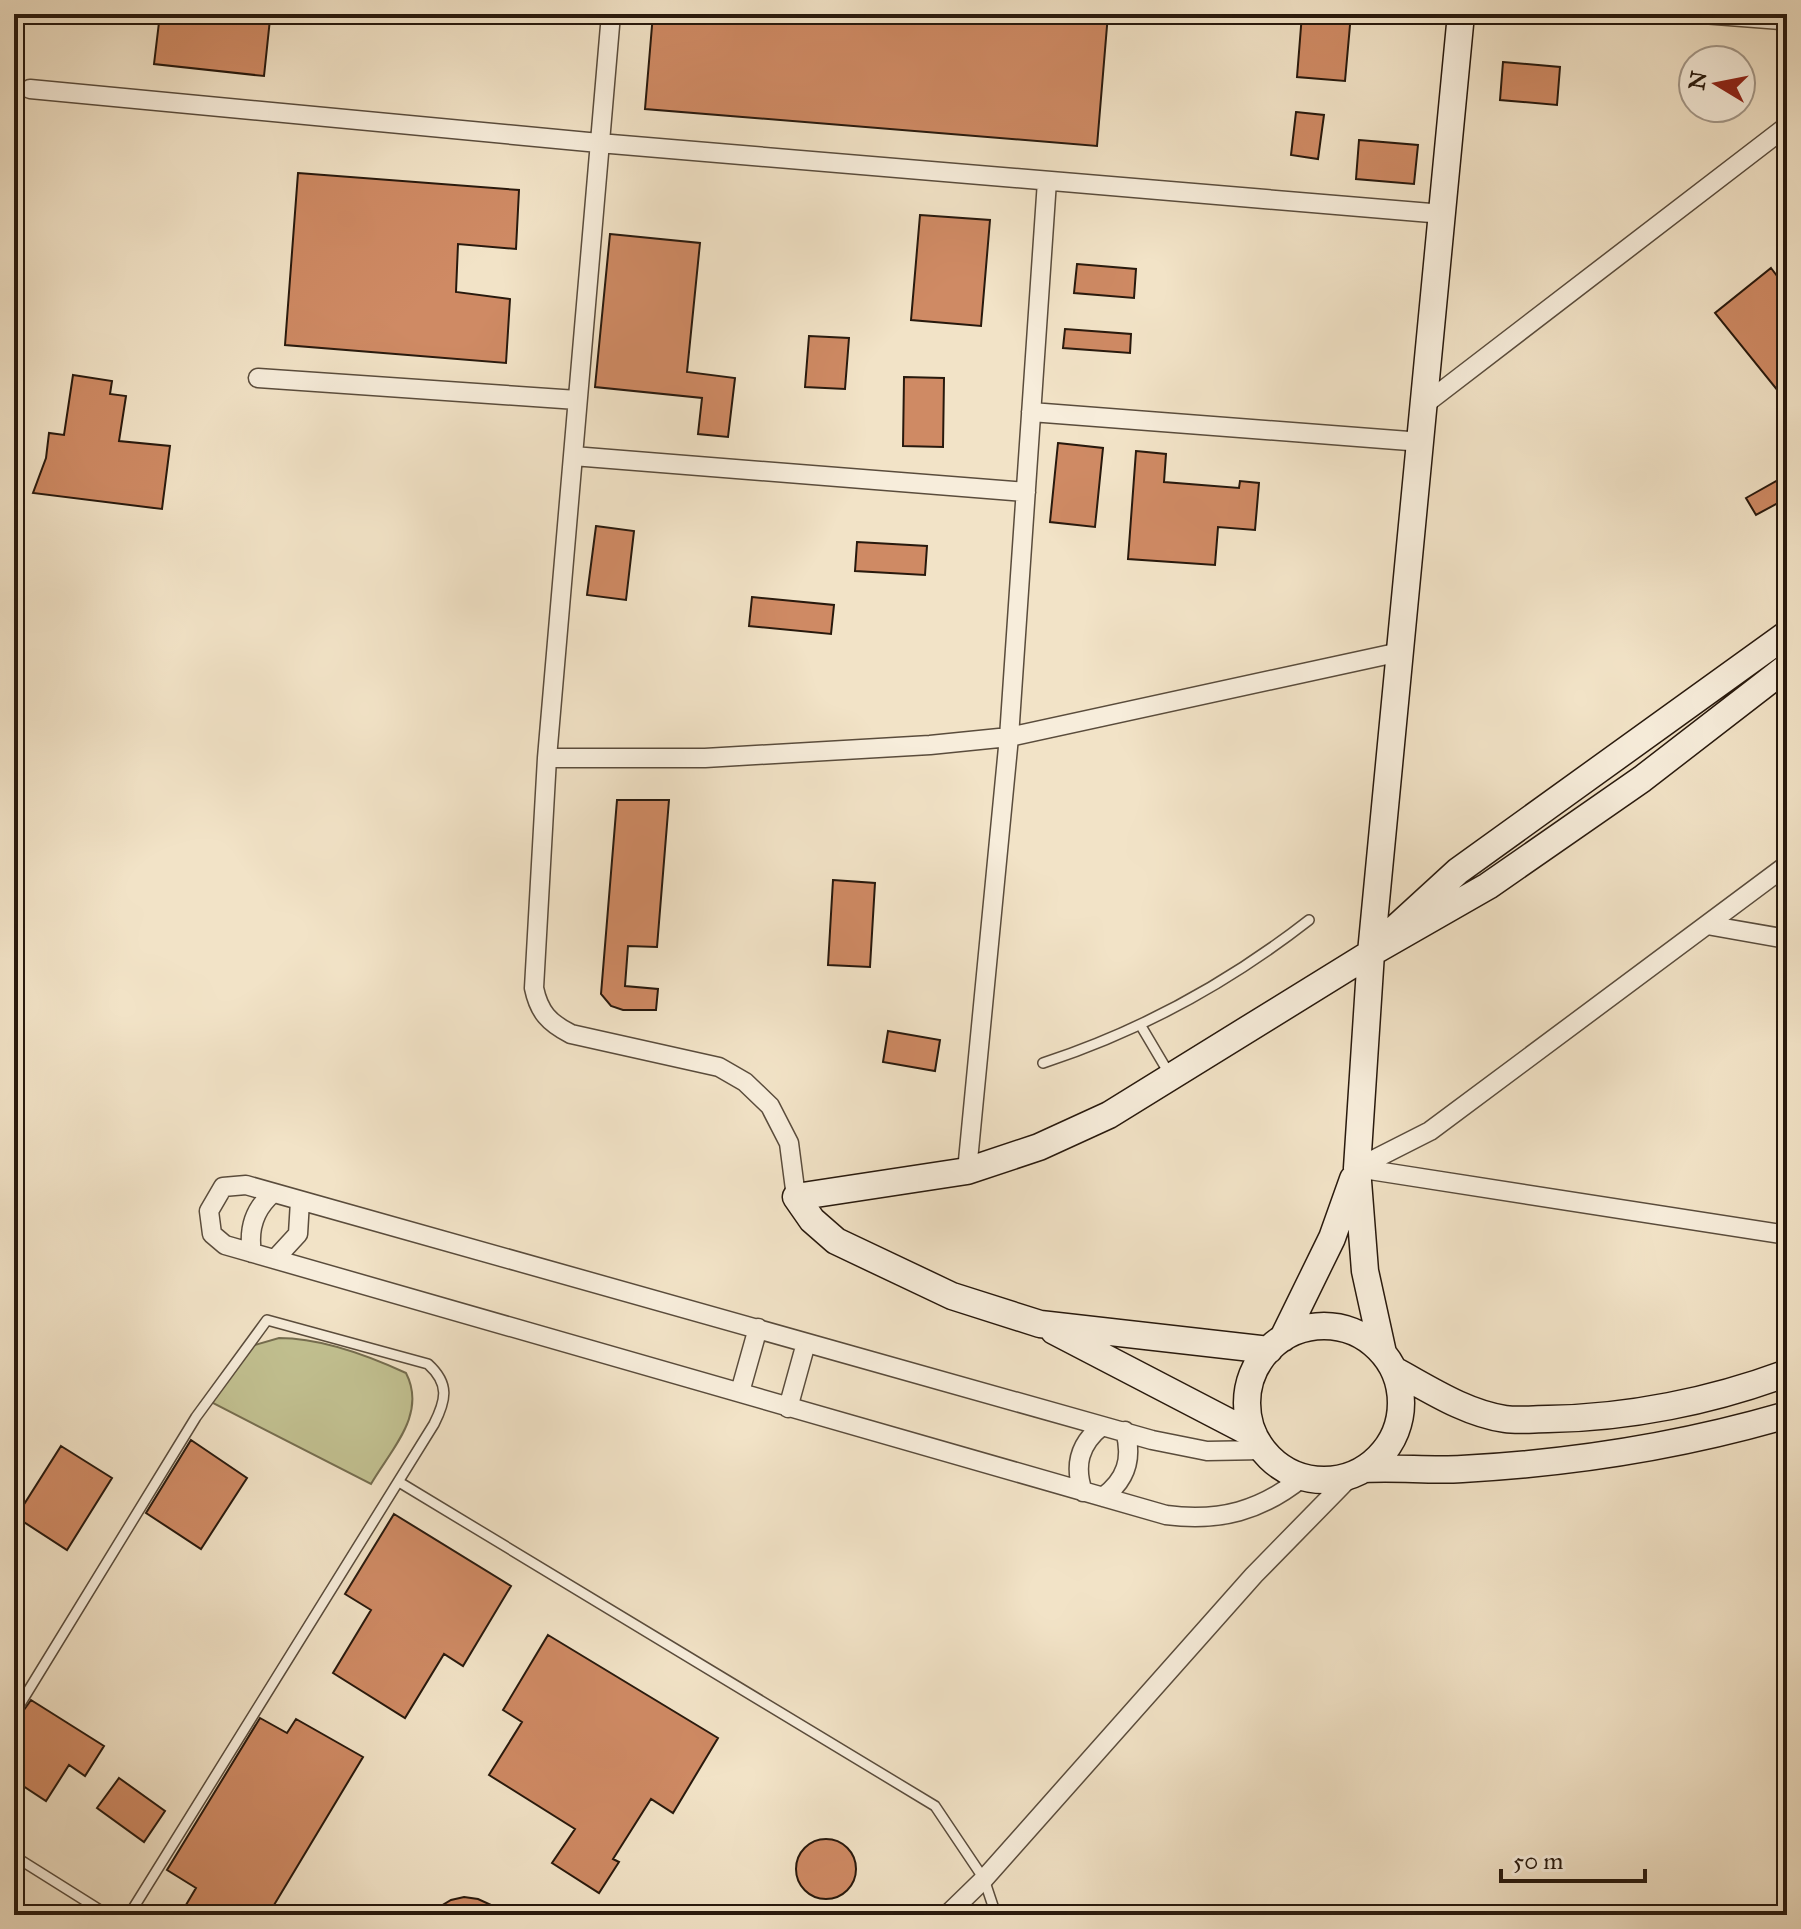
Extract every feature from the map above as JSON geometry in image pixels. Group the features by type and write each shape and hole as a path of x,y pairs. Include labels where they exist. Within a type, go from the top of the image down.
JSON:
{"street":[{"path":"611,14 547,758 534,988 538,1005 551,1024 571,1034 719,1067 745,1082 770,1106 789,1143 796,1197 812,1220 836,1241 952,1296 1040,1324 1259,1442 1281,1467 1303,1477 1328,1480 1358,1472 1461,1469 1605,1456 1712,1437 1787,1415"},
{"path":"947,1915 984,1879 1254,1575 1358,1472 1382,1454 1394,1436 1400,1414 1400,1392 1388,1362 1365,1271 1357,1168 1371,953 1461,14"},
{"path":"30,89 599,143 1443,214"},
{"path":"1425,404 1787,126"},
{"path":"967,1171 1009,737 1047,181"},
{"path":"258,378 577,400"},
{"path":"1031,412 1422,442"},
{"path":"573,456 1026,492"},
{"path":"1371,953 1458,871 1787,634"},
{"path":"547,758 705,758 1009,737 1400,652"},
{"path":"796,1197 967,1171 1074,1132 1172,1079 1371,953 1513,870 1642,779 1787,667"},
{"path":"1259,1442 1248,1413 1249,1390 1256,1368 1276,1344 1332,1238 1357,1168 1430,1131 1787,865"},
{"path":"1707,925 1787,939"},
{"path":"1357,1168 1787,1235"},
{"path":"1259,1442 1207,1451 1102,1426 235,1183 223,1187 209,1211 208,1225 217,1241 252,1253 1166,1515 1215,1518 1263,1505 1303,1477"},
{"path":"252,1253 250,1234 255,1215 273,1193"},
{"path":"275,1259 298,1234 300,1201"},
{"path":"1040,1324 1276,1344 1314,1327 1347,1329 1366,1338 1388,1362 1466,1408 1506,1420 1572,1419 1658,1408 1749,1387 1787,1373"},
{"path":"740,1392 758,1328"},
{"path":"788,1408 806,1343"},
{"path":"1083,1492 1079,1456 1084,1444 1102,1426"},
{"path":"1103,1497 1113,1490 1127,1468 1129,1456 1125,1431"}],"lane":[{"path":"1644,14 1787,25"},
{"path":"1043,1063 1141,1026 1234,975 1309,920"},
{"path":"1141,1026 1172,1079"},
{"path":"14,1714 196,1417 267,1320 428,1364 440,1375 445,1388 443,1404 399,1482 129,1915"},
{"path":"399,1482 935,1806 984,1879 996,1915"},
{"path":"14,1856 108,1915"}],"shaded area":[{"path":"279,1338 312,1341 344,1349 406,1373 411,1388 410,1417 371,1484 209,1401 248,1347"}],"building":[{"path":"160,14 270,19 264,76 154,64"},
{"path":"653,14 1108,14 1097,146 645,109"},
{"path":"1302,14 1351,14 1345,81 1297,77"},
{"path":"1503,62 1560,67 1557,105 1500,100"},
{"path":"1296,112 1324,115 1318,159 1291,155"},
{"path":"1359,140 1418,145 1414,184 1356,179"},
{"path":"298,173 519,190 516,249 458,244 456,292 510,299 506,363 285,345"},
{"path":"920,215 990,220 981,326 911,320"},
{"path":"610,234 700,243 687,372 735,378 728,437 698,434 702,398 595,387"},
{"path":"1077,264 1136,269 1134,298 1074,293"},
{"path":"1771,268 1787,289 1787,402 1715,313"},
{"path":"1065,329 1131,334 1130,353 1063,348"},
{"path":"809,336 849,338 845,389 805,387"},
{"path":"73,375 112,381 110,394 126,396 119,441 170,446 162,509 33,493 46,458 49,433 64,435"},
{"path":"904,377 944,378 943,447 903,446"},
{"path":"1058,443 1103,448 1095,527 1050,522"},
{"path":"1136,451 1166,454 1164,482 1239,488 1240,481 1259,483 1255,530 1218,527 1215,565 1128,559"},
{"path":"1787,475 1787,498 1756,515 1746,498"},
{"path":"596,526 634,531 626,600 587,595"},
{"path":"857,542 927,546 925,575 855,571"},
{"path":"752,597 834,605 831,634 749,626"},
{"path":"617,800 669,800 657,947 628,946 625,986 658,989 656,1010 623,1010 611,1006 601,994"},
{"path":"833,880 875,883 870,967 828,965"},
{"path":"888,1031 940,1040 935,1071 883,1062"},
{"path":"191,1440 247,1478 201,1549 146,1513"},
{"path":"61,1446 112,1478 67,1550 16,1517"},
{"path":"394,1514 511,1586 463,1666 444,1654 405,1718 333,1673 371,1610 345,1594"},
{"path":"548,1635 718,1738 673,1813 651,1799 613,1859 619,1862 599,1893 552,1863 575,1829 489,1775 522,1722 503,1710"},
{"path":"31,1700 104,1746 85,1776 69,1765 46,1801 14,1780 14,1724"},
{"path":"260,1718 287,1733 296,1719 363,1757 268,1915 180,1915 196,1888 167,1870"},
{"path":"119,1778 165,1811 144,1842 97,1808"},
{"path":"826,1839 837,1841 847,1848 854,1858 854,1880 847,1890 837,1897 826,1899 815,1897 805,1890 798,1880 796,1869 798,1858 805,1848 815,1841"},
{"path":"464,1897 478,1899 513,1915 426,1915 451,1900"}]}
